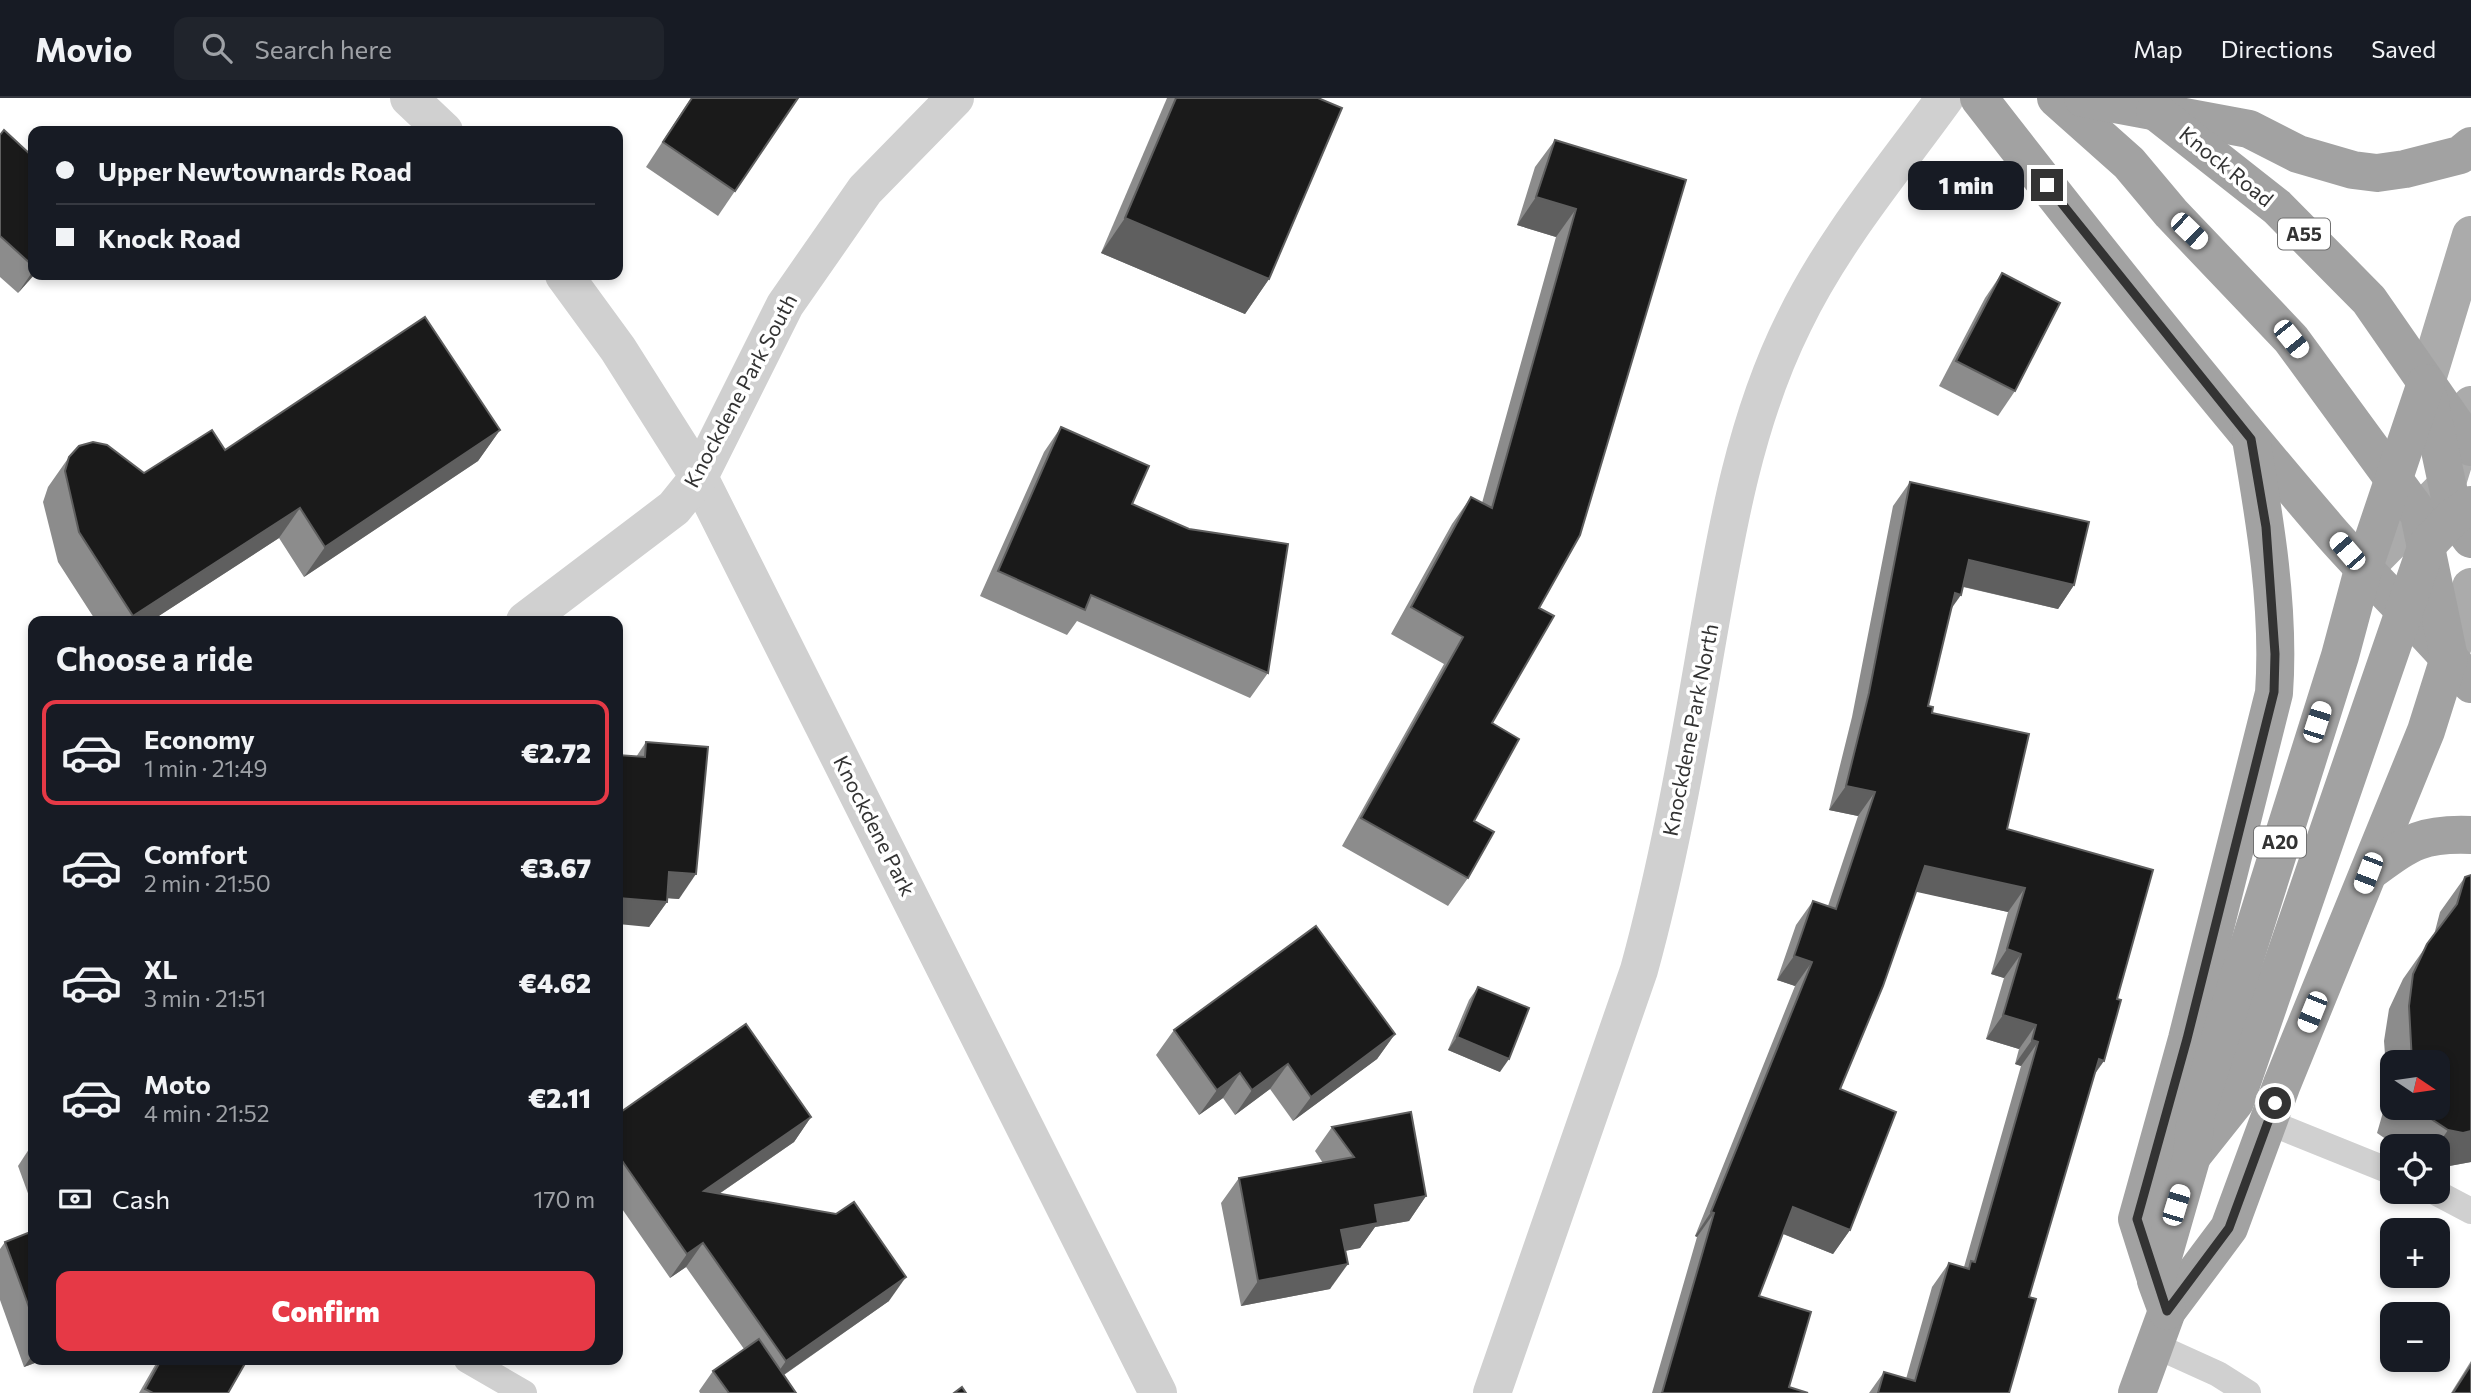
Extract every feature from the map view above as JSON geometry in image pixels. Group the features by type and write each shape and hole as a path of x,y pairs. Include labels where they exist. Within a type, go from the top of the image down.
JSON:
{"highway":[{"path":"1979,98 2251,439 2363,570 2460,671"},
{"path":"2056,98 2129,163 2171,213 2291,339 2393,480 2448,517"},
{"name":"Knock Road","path":"2083,98 2155,111 2286,216 2369,300 2426,383 2468,429"},
{"path":"2155,111 2249,129 2298,154 2353,170 2377,173 2405,170 2460,155 2471,146"},
{"path":"2426,383 2448,517 2460,671"},
{"name":"A20","path":"2137,1393 2159,1312 2192,1156 2196,1114 2340,656 2363,570 2426,383"},
{"path":"2159,1312 2137,1219 2187,1039 2274,692 2274,643 2266,527 2251,439"},
{"path":"2192,1156 2235,1102 2404,612 2448,517"},
{"name":"A20","path":"2159,1312 2229,1228 2268,1122 2368,873 2427,731 2460,671"},
{"path":"2368,873 2413,840 2446,834 2471,835"}],"main road":[{"name":"A20","path":"2426,383 2471,234"},
{"path":"2363,570 2448,517 2468,429"},
{"name":"A20","path":"2460,671 2471,587"}],"street":[{"path":"409,98 439,126"},
{"name":"Knockdene Park South","path":"532,616 674,508 699,477 785,305 865,190 955,98"},
{"name":"Knockdene Park North","path":"1492,1393 1631,994 1658,900 1688,752 1728,525 1761,402 1793,322 1838,246 1945,98"},
{"name":"Knockdene Park","path":"568,280 618,349 699,477 1158,1393"}],"lane":[{"path":"2268,1122 2380,1167"},
{"path":"2450,1200 2471,1211"},
{"path":"2159,1312 2218,1374 2248,1393"},
{"path":"475,1365 523,1393"}],"building":[{"path":"692,98 798,98 735,191 663,142"},
{"path":"1176,98 1318,98 1342,108 1269,279 1125,218"},
{"path":"4,130 28,152 28,261 0,236 0,135"},
{"path":"1555,140 1686,180 1580,535 1539,608 1554,616 1492,723 1519,739 1474,821 1494,832 1468,878 1361,818 1463,637 1411,607 1471,497 1492,508 1576,209 1536,197"},
{"path":"2002,273 2060,303 2015,391 1956,361"},
{"path":"425,317 500,430 325,547 300,508 133,616 79,532 65,471 69,457 79,446 93,442 107,445 144,473 212,430 225,450"},
{"path":"1061,427 1149,466 1132,504 1189,529 1288,544 1268,673 1091,595 1085,610 998,571"},
{"path":"1910,482 2089,522 2074,585 1969,560 1961,595 1955,593 1928,706 1933,707 1932,713 2029,734 2007,829 2153,870 2117,999 2121,1000 2104,1061 2099,1059 2029,1297 2036,1299 2009,1393 1878,1393 1884,1372 1915,1381 1949,1263 1969,1269 1971,1261 1975,1262 2038,1042 2032,1040 2036,1025 2003,1015 2021,954 2007,949 2025,888 1925,866 1883,986 1840,1089 1896,1112 1850,1230 1793,1207 1759,1296 1811,1312 1789,1387 1808,1393 1662,1393 1714,1213 1711,1212 1812,962 1794,956 1813,901 1836,909 1875,792 1846,786 1869,693"},
{"path":"646,742 708,747 696,874 669,872 667,902 623,898 623,755 645,757"},
{"path":"2471,875 2471,1131 2463,1133 2448,1130 2433,1120 2450,1120 2450,1050 2411,1050 2409,1006 2413,974 2427,944 2457,904 2465,877"},
{"path":"1316,926 1395,1034 1311,1097 1288,1064 1252,1090 1240,1073 1217,1090 1174,1030"},
{"path":"1478,987 1529,1008 1509,1059 1457,1037"},
{"path":"746,1024 811,1117 704,1191 836,1214 854,1202 906,1277 786,1361 703,1243 687,1254 623,1162 623,1110"},
{"path":"1411,1112 1426,1196 1375,1205 1378,1223 1341,1230 1348,1264 1258,1281 1239,1178 1354,1157 1332,1127"},
{"path":"28,1233 28,1304 5,1242"},
{"path":"759,1339 796,1393 729,1393 713,1371"},
{"path":"158,1365 244,1365 228,1393 153,1393 145,1389"},
{"path":"2471,1365 2471,1393 2453,1393"},
{"path":"962,1387 966,1393 954,1393"}],"route":[{"path":"2047,185 2251,439 2266,527 2275,654 2274,692 2187,1039 2137,1219 2167,1311 2229,1228 2275,1103"}]}
